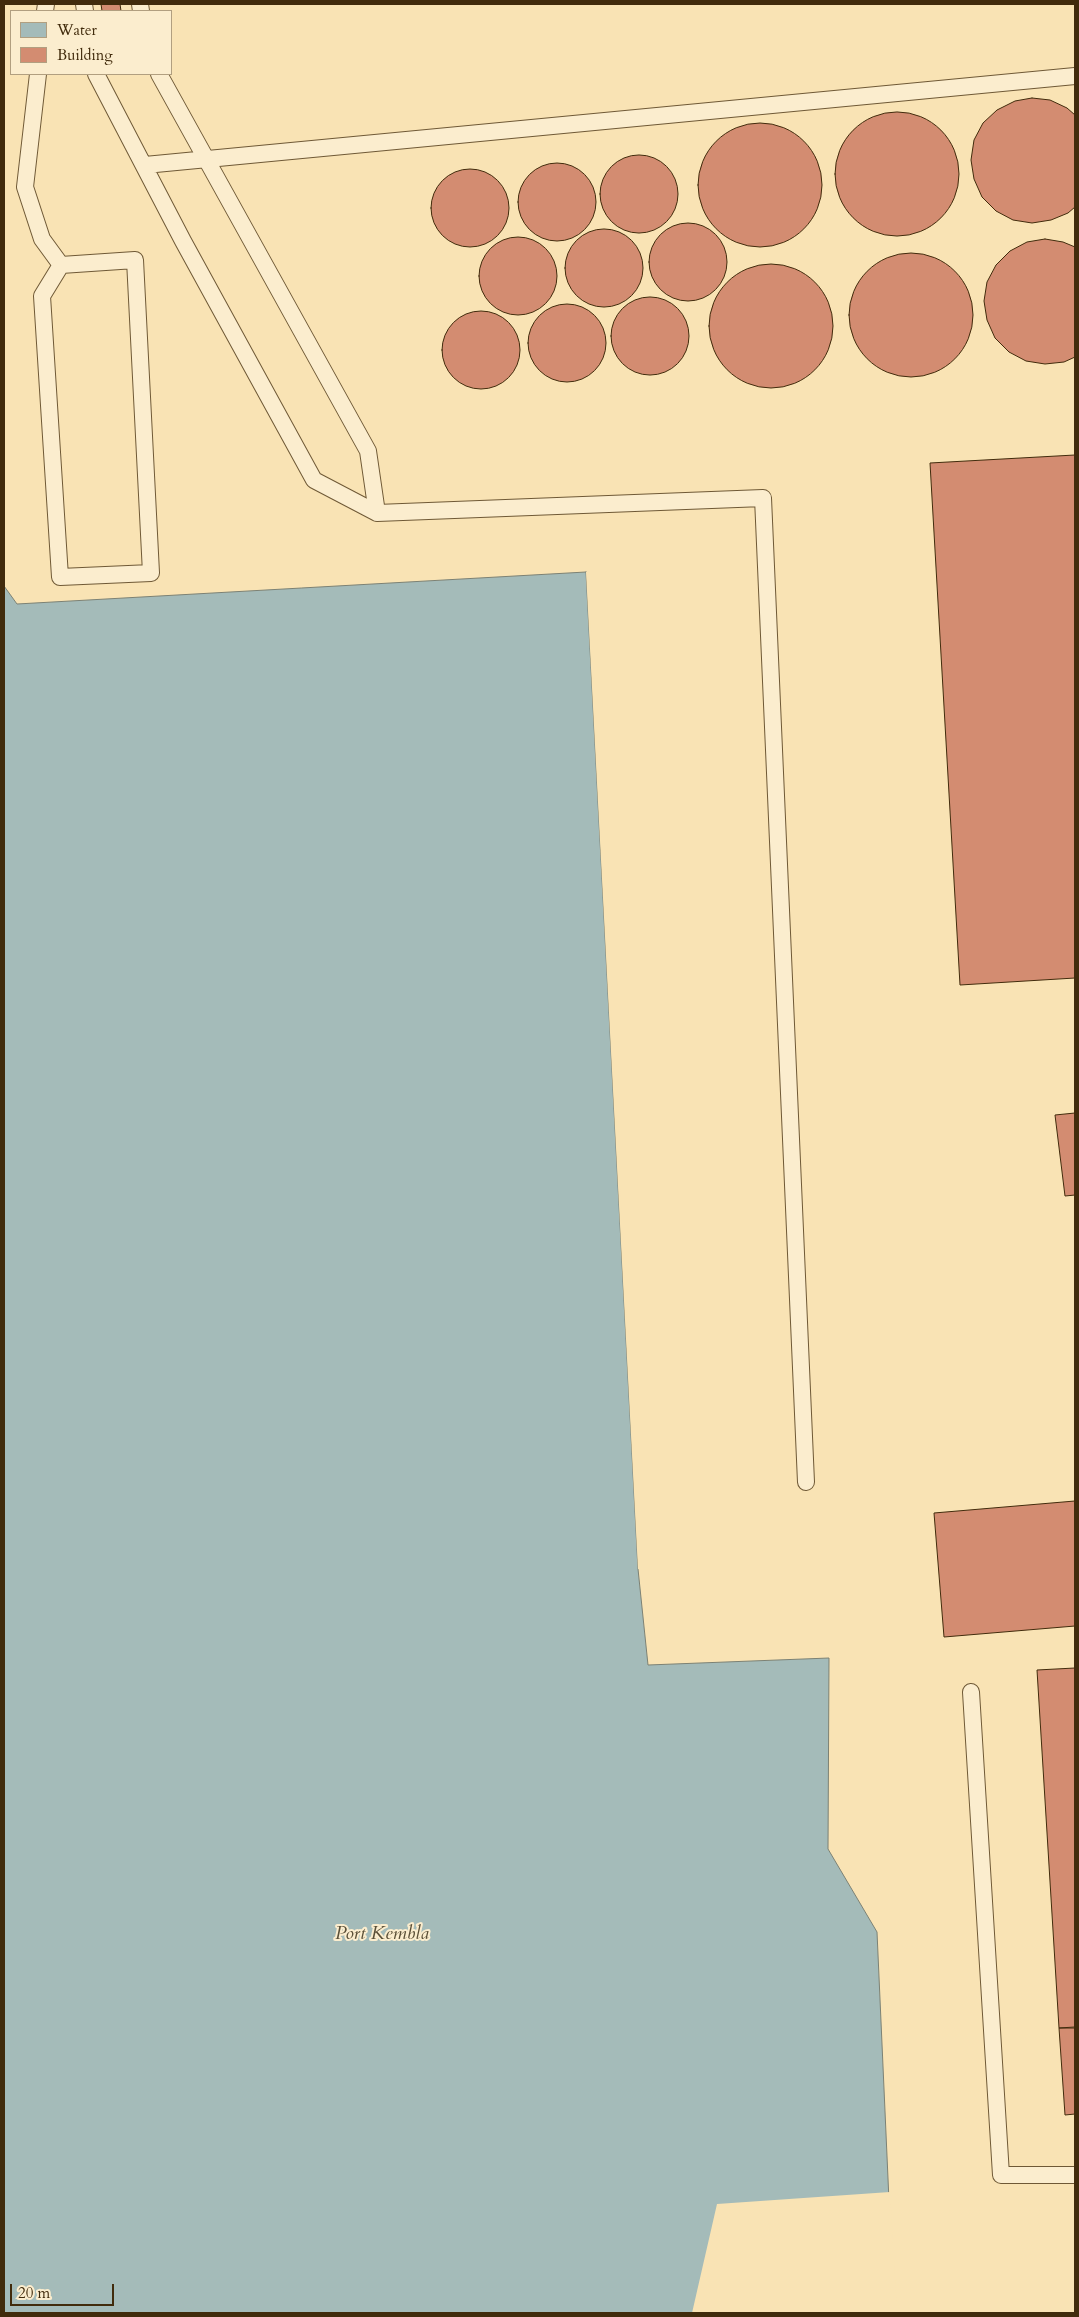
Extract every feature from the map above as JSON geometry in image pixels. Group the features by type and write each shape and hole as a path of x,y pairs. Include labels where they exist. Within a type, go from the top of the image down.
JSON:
{"lane":[{"path":"38,75 25,187 42,239 61,265"},
{"path":"97,75 183,241 314,480 378,513 763,498 806,1482"},
{"path":"160,75 368,451 378,513"},
{"path":"145,165 1075,76"},
{"path":"135,260 151,573 60,577 42,296 61,265 135,260"},
{"path":"971,1692 1001,2175 1075,2175"}],"water":[{"name":"Port Kembla","path":"586,572 638,1569 648,1665 829,1658 828,1849 877,1932 894,2313 4,2313 4,586 17,604"}],"pier":[{"path":"586,572 588,572 640,1569 638,1569"},
{"path":"890,2192 897,2313 692,2313 717,2204"}],"building":[{"path":"101,4 120,4 121,10 102,10"},
{"path":"1032,98 1050,100 1067,108 1075,115 1075,207 1068,213 1051,220 1032,223 1013,220 996,211 982,197 974,179 971,160 974,140 983,123 997,110 1015,101"},
{"path":"897,112 921,117 932,122 941,130 949,139 954,150 959,174 954,198 949,209 941,218 932,226 921,231 897,236 873,231 862,226 853,218 845,209 840,198 835,174 840,150 845,139 853,130 862,122 873,117"},
{"path":"760,123 784,128 795,133 804,141 812,150 817,161 822,185 817,209 812,220 804,229 795,237 784,242 760,247 736,242 725,237 716,229 708,220 703,209 698,185 703,161 708,150 716,141 725,133 736,128"},
{"path":"639,155 654,158 667,166 675,179 678,194 675,209 667,222 654,230 639,233 624,230 611,222 603,209 600,194 603,179 611,166 624,158"},
{"path":"557,163 572,166 585,174 593,187 596,202 593,217 585,230 572,238 557,241 542,238 529,230 521,217 518,202 521,187 529,174 542,166"},
{"path":"470,169 485,172 498,180 506,193 509,208 506,223 498,236 485,244 470,247 455,244 442,236 434,223 431,208 434,193 442,180 455,172"},
{"path":"688,223 703,226 716,234 724,247 727,262 724,277 716,290 703,298 688,301 673,298 660,290 652,277 649,262 652,247 660,234 673,226"},
{"path":"604,229 619,232 632,240 640,253 643,268 640,283 632,296 619,304 604,307 589,304 576,296 568,283 565,268 568,253 576,240 589,232"},
{"path":"518,237 533,240 546,248 554,261 557,276 554,291 546,304 533,312 518,315 503,312 490,304 482,291 479,276 482,261 490,248 503,240"},
{"path":"1045,239 1063,242 1075,247 1075,357 1064,362 1045,364 1026,361 1009,352 995,338 987,320 984,301 987,282 996,265 1010,251 1027,242"},
{"path":"911,253 935,258 946,263 955,271 963,280 968,291 973,315 968,339 963,350 955,359 946,367 935,372 911,377 887,372 876,367 867,359 859,350 854,339 849,315 854,291 859,280 867,271 876,263 887,258"},
{"path":"771,264 795,269 806,274 815,282 823,291 828,302 833,326 828,350 823,361 815,370 806,378 795,383 771,388 747,383 736,378 727,370 719,361 714,350 709,326 714,302 719,291 727,282 736,274 747,269"},
{"path":"650,297 665,300 678,308 686,321 689,336 686,351 678,364 665,372 650,375 635,372 622,364 614,351 611,336 614,321 622,308 635,300"},
{"path":"567,304 582,307 595,315 603,328 606,343 603,358 595,371 582,379 567,382 552,379 539,371 531,358 528,343 531,328 539,315 552,307"},
{"path":"481,311 496,314 509,322 517,335 520,350 517,365 509,378 496,386 481,389 466,386 453,378 445,365 442,350 445,335 453,322 466,314"},
{"path":"1075,455 1075,978 960,985 930,463"},
{"path":"1075,1113 1075,1195 1065,1196 1055,1115"},
{"path":"1075,1501 1075,1626 944,1637 934,1513"},
{"path":"1075,1668 1075,2028 1059,2028 1037,1670"},
{"path":"1075,2027 1075,2114 1065,2115 1059,2028"}]}
